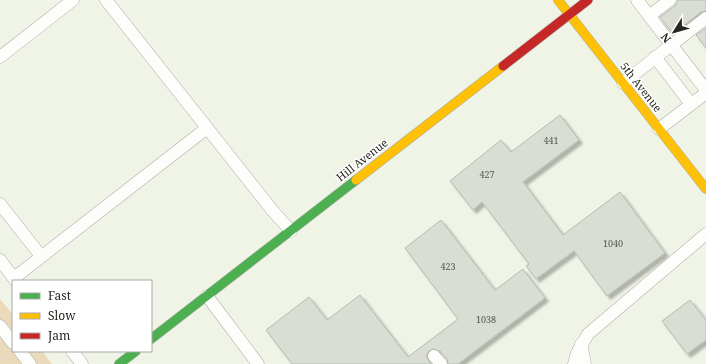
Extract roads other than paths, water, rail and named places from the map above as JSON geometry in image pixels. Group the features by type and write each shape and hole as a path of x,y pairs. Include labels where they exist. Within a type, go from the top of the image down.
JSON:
{"main road":[{"name":"5th Avenue","path":"558,0 706,189"},
{"name":"Hill Avenue","path":"152,338 588,0"},
{"path":"119,364 135,352"}],"lane":[{"path":"0,57 73,0"},
{"path":"106,0 290,231"},
{"path":"637,0 706,91 660,129"},
{"path":"649,16 670,0"},
{"path":"623,83 706,18"},
{"path":"655,57 691,104"},
{"path":"0,260 15,279 40,256 207,128"},
{"path":"0,204 40,256"},
{"path":"574,364 581,344 588,334 605,318 706,234"},
{"path":"207,296 258,364"},
{"path":"0,326 12,342"},
{"path":"581,344 585,364"},
{"path":"21,352 30,364"},
{"path":"73,352 82,364"}]}
